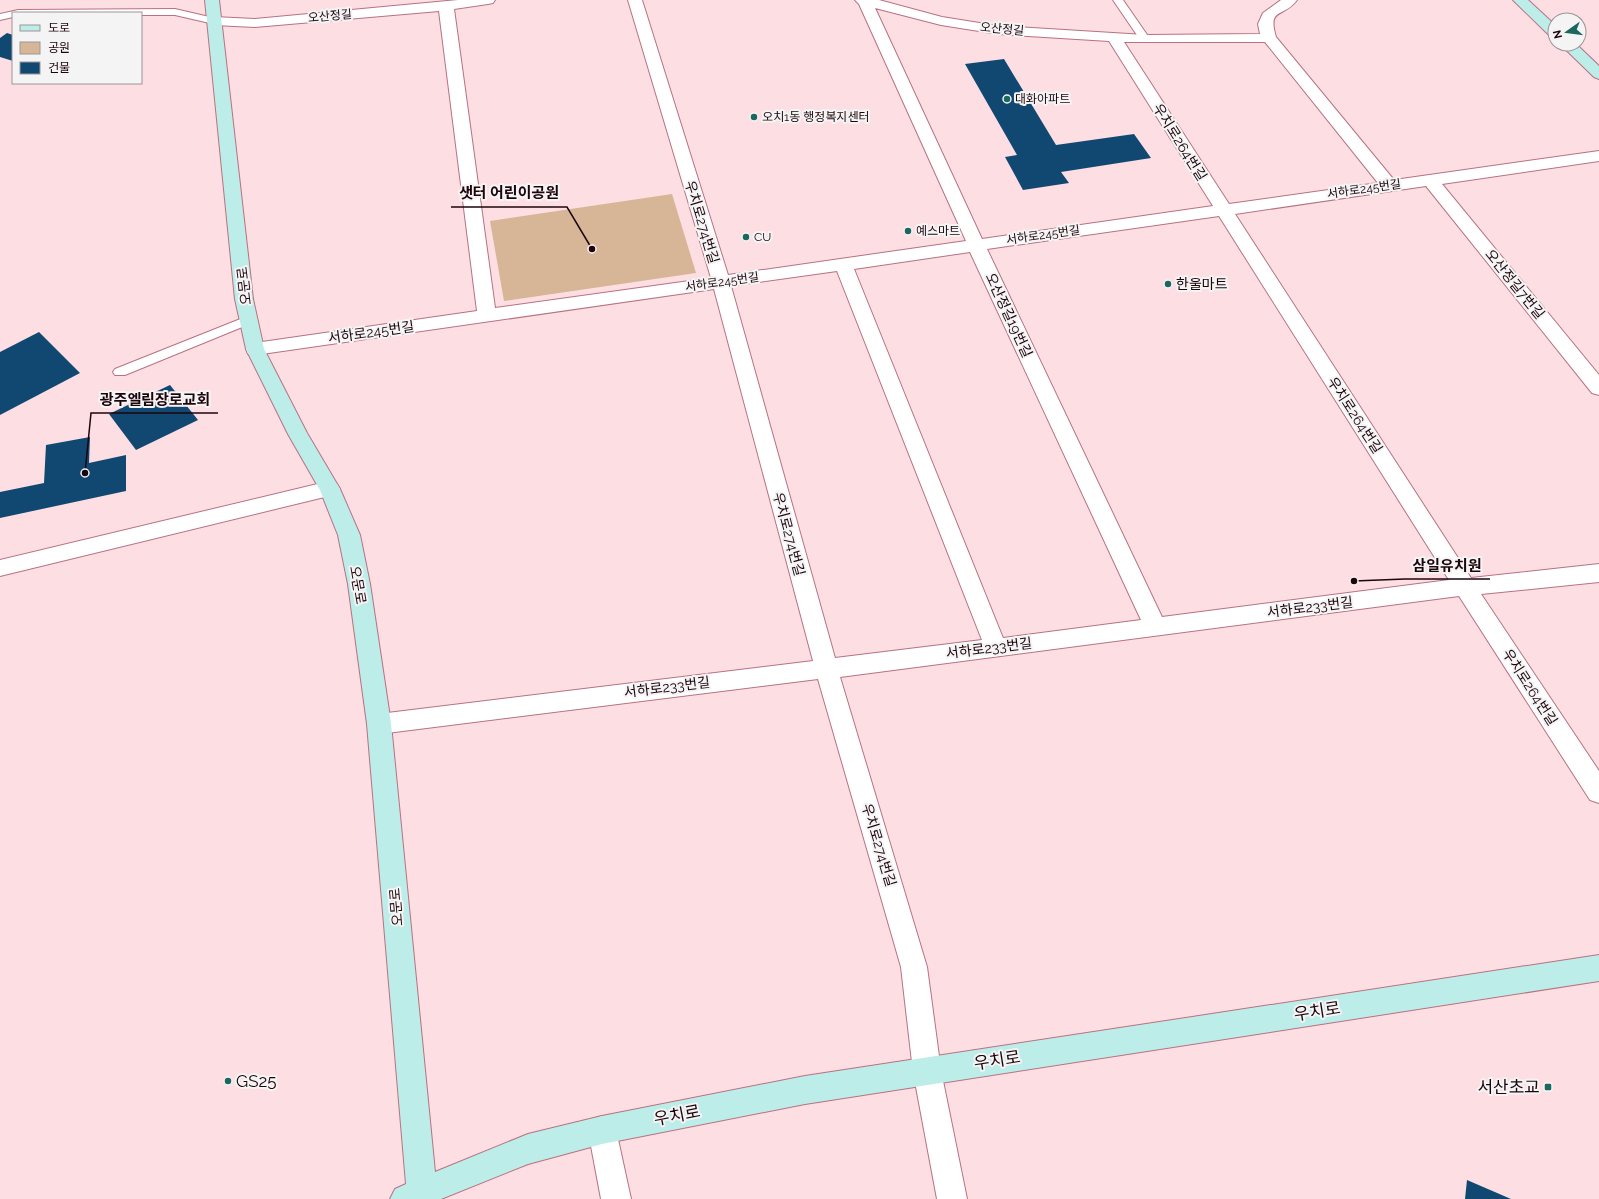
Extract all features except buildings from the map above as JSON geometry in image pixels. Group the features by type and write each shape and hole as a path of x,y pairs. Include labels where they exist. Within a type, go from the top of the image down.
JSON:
{"street":[{"name":"오산정길","path":"213,11 255,23 446,6 488,0"},
{"name":"우치로274번길","path":"635,0 720,282 826,668 914,967 928,1071 952,1199"},
{"path":"1290,0 1268,16 1265,24 1269,38 1390,186"},
{"path":"1520,0 1547,25"},
{"name":"오산정길","path":"864,1 940,21 998,30 1146,39 1269,38"},
{"name":"오산정길19번길","path":"864,1 976,245 1155,627"},
{"path":"446,6 487,315"},
{"name":"오문로","path":"213,11 244,299 255,349 294,428 330,489 349,534 359,584 379,724 414,1196"},
{"name":"우치로264번길","path":"1113,36 1465,587 1599,792"},
{"path":"1576,52 1599,74"},
{"name":"서하로245번길","path":"255,349 1599,156"},
{"name":"오산정길7번길","path":"1430,180 1599,388"},
{"path":"843,264 996,648"},
{"path":"0,568 330,489"},
{"name":"서하로233번길","path":"379,724 996,648 1465,587 1599,573"},
{"name":"우치로","path":"414,1196 528,1150 602,1130 805,1090 1599,968"},
{"path":"602,1130 616,1199"}],"lane":[{"path":"1118,0 1146,39"},
{"path":"142,12 213,11"},
{"path":"0,16 12,14"},
{"path":"120,372 248,320"}],"green space":[{"path":"672,194 696,273 504,301 490,221"}],"place":[{"name":"대화아파트","path":"1007,99"},
{"name":"오치1동 행정복지센터","path":"754,117"},
{"name":"예스마트","path":"908,231"},
{"name":"CU","path":"746,237"},
{"name":"샛터 어린이공원","path":"592,249"},
{"name":"한울마트","path":"1168,284"},
{"name":"광주엘림장로교회","path":"85,473"},
{"name":"삼일유치원","path":"1354,581"},
{"name":"GS25","path":"228,1081"},
{"name":"서산초교","path":"1548,1087"}]}
